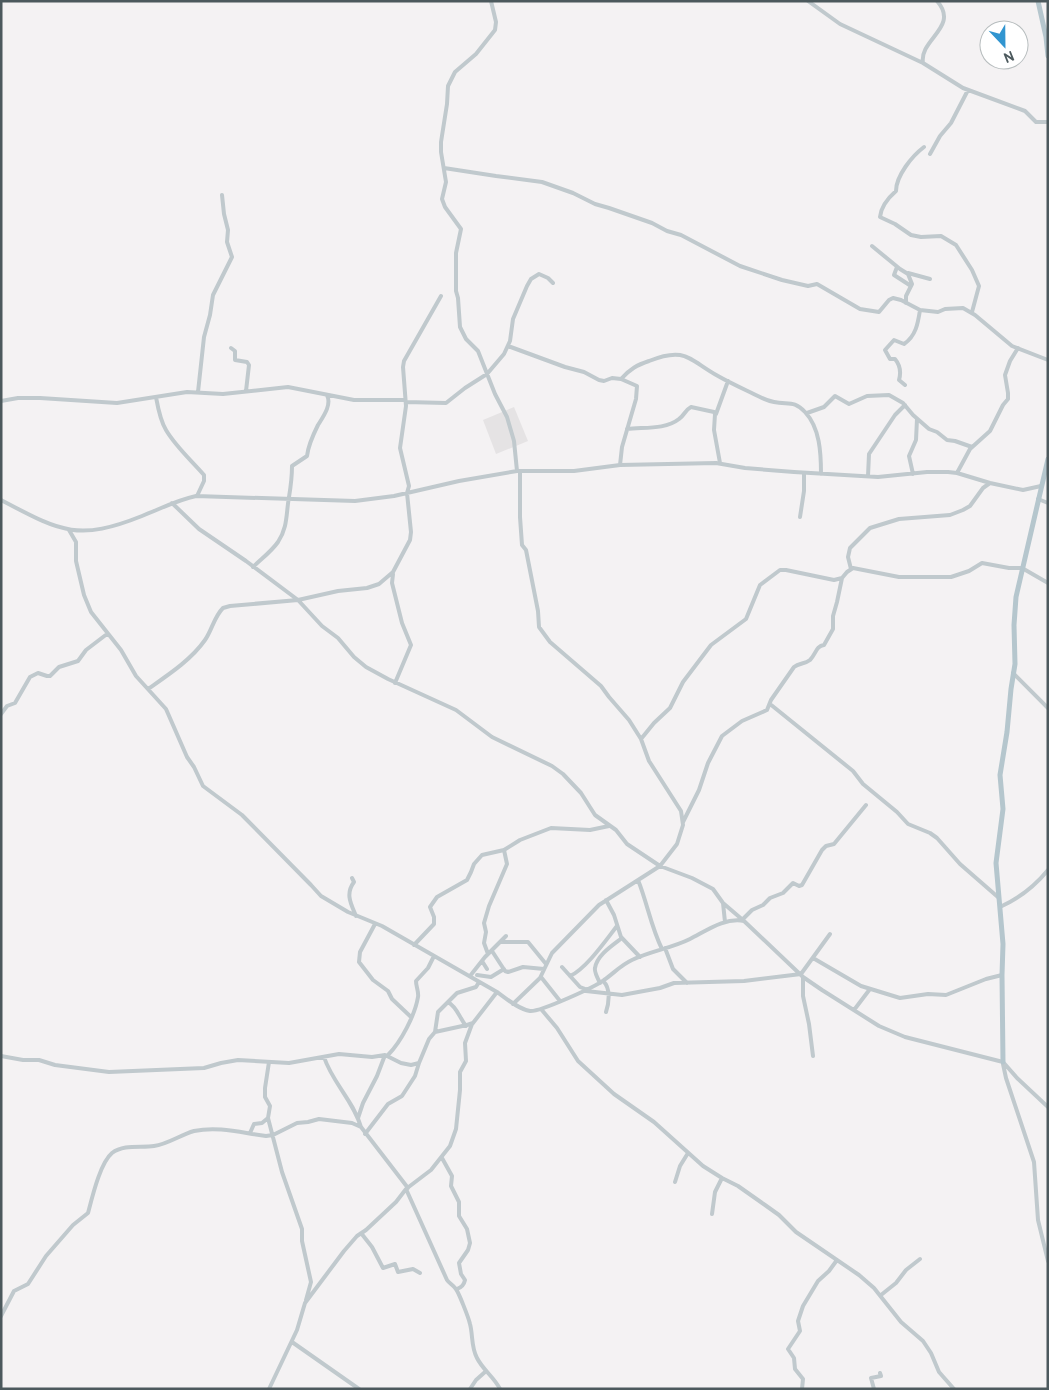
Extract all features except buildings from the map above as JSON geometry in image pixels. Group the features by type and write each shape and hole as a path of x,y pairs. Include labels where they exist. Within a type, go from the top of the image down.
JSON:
{"main road":[{"path":"1038,1 1048,56"},
{"path":"1003,1062 1003,944 996,863 1003,809 1000,775 1016,657 1015,606 1022,568 1048,460"}],"street":[{"path":"490,1 496,22 495,30 476,54 455,72 448,86 441,142 446,182 443,203 461,229 456,253 456,291 460,327 466,339 478,351 495,394 510,424 519,471 522,545 526,550 539,627 550,642 601,686 629,720 641,739 649,761 681,811 683,822"},
{"path":"808,1 840,24 923,64 968,90 1025,111 1036,122 1048,122"},
{"path":"923,64 924,53 945,17 943,8 937,1"},
{"path":"930,154 940,136 951,123 968,90"},
{"path":"924,147 917,152 902,172 896,183 896,191 882,207 880,217 896,224 911,235 921,237 940,236 956,245 979,286 972,312"},
{"path":"444,168 542,182 573,193 595,204 681,235 750,270 808,286 820,285 862,310 879,312 893,298 920,310 938,312 945,309 962,308 972,312 1007,342 1048,360"},
{"path":"198,392 204,337 213,296 232,257 227,242 228,230 222,195"},
{"path":"872,246 880,251 896,267 908,273 930,279"},
{"path":"896,267 894,275 911,286"},
{"path":"906,303 906,294 912,282 908,273"},
{"path":"1,401 18,398 40,398 117,403 198,392 222,394 288,387 354,400 446,403 487,374 504,354 508,346 513,319 529,281 539,274 548,278 553,283"},
{"path":"148,689 200,647 223,608 298,600 338,591 374,586 385,580 393,572 411,536 407,493 409,486 400,448 406,401 402,367 441,296"},
{"path":"905,385 899,380 900,369 897,361 895,358 890,359 885,350 894,340 903,344 909,340 918,325 920,310"},
{"path":"508,346 584,372 599,380 621,379 637,386 636,399 627,428 620,466"},
{"path":"231,348 235,351 235,360 247,362 250,365 246,391"},
{"path":"957,473 972,447 990,430 1008,398 1005,375 1010,360 1018,348"},
{"path":"621,379 636,366 662,355 675,354 688,357 728,381 774,402 795,404 807,413 812,422 819,444 821,474"},
{"path":"720,463 714,430 716,414 728,381"},
{"path":"807,413 824,407 836,396 849,404 867,396 887,394 905,405 928,429 938,432 947,440 972,447"},
{"path":"253,567 274,548 280,538 288,513 292,483 292,464 307,456 310,444 318,425 323,420 329,402 327,395"},
{"path":"156,397 166,431 192,464 204,475 204,482 197,496"},
{"path":"868,476 869,454 895,415 905,405"},
{"path":"627,428 655,427 673,423 681,418 687,409 690,408 712,411 716,414"},
{"path":"913,474 910,456 916,440 917,419"},
{"path":"1,500 47,524 69,530 87,531 107,528 172,503 197,496 355,501 519,471 580,471 620,466 720,463 745,468 886,478 940,472 957,473 1023,490 1041,486"},
{"path":"800,517 804,491 804,473"},
{"path":"851,569 848,557 850,548 870,528 899,519 951,515 970,506 983,488 990,483"},
{"path":"1038,499 1048,503"},
{"path":"172,503 199,529 298,600 322,626 338,638 359,662 373,672 456,710 492,737 552,766 572,782 595,815 616,830 627,844 660,866 692,878 713,889 723,903 802,975 879,1026 905,1037 1003,1062 1048,1107"},
{"path":"69,530 76,542 76,561 88,605 93,615 121,650 136,676 166,709 187,757 206,789 242,815 318,894 434,956 497,992 513,1004 529,1011 541,1009 603,983 625,964 640,957 688,940 725,922 733,920 743,921"},
{"path":"641,739 670,708 683,682 711,645 746,619 758,589 762,584 783,570 834,580 842,578 851,569 856,568 894,577 951,577 968,571 982,563 1009,568 1022,568 1048,583"},
{"path":"393,572 393,588 402,623 412,645 395,683"},
{"path":"513,1004 541,977 552,953 598,905 660,866 677,844 683,822 699,790 708,762 722,736 742,721 764,712 794,667 807,662 817,648 824,645 829,639 834,629 833,616 842,578"},
{"path":"1,714 7,706 15,703 33,675 38,673 50,676 59,667 78,661 86,650 108,634"},
{"path":"1013,673 1048,708"},
{"path":"770,704 853,771 870,791 897,812 908,824 937,838 960,864 999,898"},
{"path":"743,921 754,909 763,906 770,898 783,894 793,883 799,886 802,885 822,850 826,846 834,844 866,805"},
{"path":"414,945 434,924 430,906 434,899 467,880 480,856 504,850 520,840 551,828 590,830 609,826"},
{"path":"488,954 484,943 486,932 484,923 489,906 506,868 508,860 504,850"},
{"path":"1000,906 1019,897 1030,889 1048,870"},
{"path":"352,878 354,882 349,890 350,901 356,916"},
{"path":"638,880 647,902 656,936 673,969 687,983"},
{"path":"606,900 614,915 622,938 640,957"},
{"path":"723,903 725,922"},
{"path":"375,924 360,952 359,962 373,980 388,991 392,999 411,1017"},
{"path":"570,976 577,973 589,961 617,926"},
{"path":"813,1056 809,1024 802,996 802,975 830,934"},
{"path":"470,976 506,936"},
{"path":"606,1012 608,994 595,971 595,966 605,952 622,938"},
{"path":"501,942 528,942 546,964"},
{"path":"492,950 504,969 509,972 516,968 544,969"},
{"path":"358,1118 363,1103 387,1055 398,1044 411,1017 418,996 416,982 428,968 434,956"},
{"path":"813,958 870,990 900,998 928,994 944,995 1002,975"},
{"path":"482,961 487,969"},
{"path":"562,966 580,987 608,994 622,995 674,984 750,981 802,975"},
{"path":"366,1134 388,1104 402,1096 413,1080 429,1039 435,1032 438,1012 457,993 476,987 479,982 476,969"},
{"path":"477,975 492,977 504,969"},
{"path":"541,977 560,1000"},
{"path":"854,1010 870,990"},
{"path":"305,1303 351,1241 396,1202 407,1188 423,1178 442,1158 450,1146 455,1134 460,1072 466,1061 465,1043 473,1023 497,992"},
{"path":"448,1002 456,1007 459,1017 466,1026"},
{"path":"541,1009 557,1028 578,1061 614,1094 654,1122 703,1166 738,1186 779,1215 796,1232 859,1275 881,1295 901,1322 923,1340 939,1372 954,1389"},
{"path":"435,1032 473,1023"},
{"path":"1,1056 23,1060 39,1060 55,1065 109,1072 204,1068 221,1062 238,1060 289,1063 339,1054 372,1057 387,1055 406,1064 419,1063"},
{"path":"324,1056 328,1068 346,1095 358,1118 360,1127 407,1188 447,1280 457,1289 470,1323 474,1351 486,1372 495,1379 500,1389"},
{"path":"269,1062 264,1088 265,1097 270,1106 269,1127 286,1185 302,1229 302,1241 311,1282 300,1324 269,1389"},
{"path":"1003,1062 1006,1078 1034,1162 1038,1220 1048,1261"},
{"path":"250,1133 254,1125 264,1122 268,1118"},
{"path":"1,1316 14,1291 28,1284 46,1256 73,1225 88,1213 90,1200 98,1179 105,1163 113,1152 126,1148 159,1145 200,1130 223,1129 272,1135 297,1123 319,1119 344,1121 360,1127"},
{"path":"269,1127 280,1132"},
{"path":"676,1182 680,1166 688,1152"},
{"path":"442,1158 452,1176 451,1186 459,1201 459,1216 467,1229 470,1243 468,1250 458,1263 465,1282 457,1289"},
{"path":"712,1214 716,1192 722,1178"},
{"path":"361,1233 372,1247 382,1268 395,1264 398,1272 413,1269 420,1273"},
{"path":"881,1295 920,1259"},
{"path":"802,1389 802,1379 795,1369 794,1358 788,1349 800,1331 798,1321 803,1306 818,1281 837,1260"},
{"path":"292,1342 359,1389"},
{"path":"470,1389 476,1380 486,1372"},
{"path":"874,1389 871,1378 881,1376 880,1373"}],"shaded area":[{"path":"514,407 528,441 496,454 483,420"}]}
